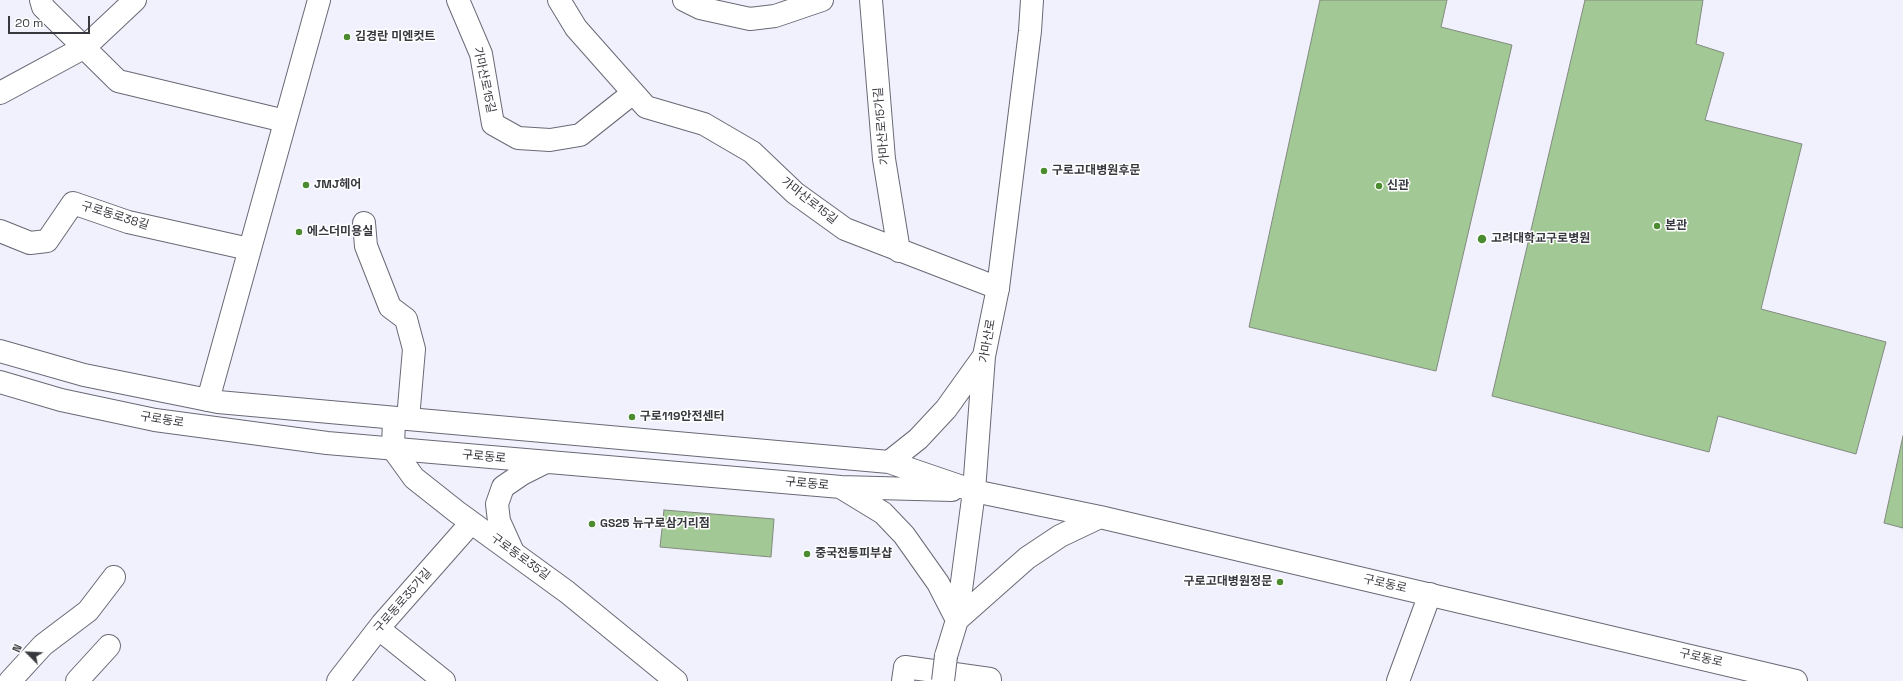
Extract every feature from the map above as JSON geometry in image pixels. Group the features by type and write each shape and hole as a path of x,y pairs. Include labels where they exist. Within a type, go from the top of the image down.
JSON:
{"main road":[{"path":"41,0 43,7 118,81 285,120"},
{"path":"0,93 85,47 135,0"},
{"path":"208,400 319,0"},
{"name":"가마산로15길","path":"458,0 481,54 493,124 518,138 550,140 580,135 634,93"},
{"name":"가마산로15길","path":"560,0 576,28 646,106 704,124 752,152 795,193 845,229 998,288"},
{"path":"684,0 700,8 750,19 775,16 822,0"},
{"name":"가마산로15가길","path":"871,0 884,159 899,251"},
{"name":"가마산로","path":"943,681 946,656 956,620 974,491 984,356 998,288 1030,32 1032,0"},
{"name":"구로동로38길","path":"0,231 30,243 47,241 73,203 128,222 249,249"},
{"path":"364,223 366,246 390,307 406,319 414,349 401,418 393,449"},
{"name":"구로동로","path":"0,351 84,375 208,400 889,462 974,491 1100,518 1430,594 1796,681"},
{"path":"889,462 918,439 946,410 984,356"},
{"name":"구로동로","path":"0,382 61,400 155,420 327,443 841,487 974,491"},
{"name":"구로동로35길","path":"393,449 414,478 471,523 567,592 676,681"},
{"path":"513,552 499,521 497,504 503,487 522,474 546,462"},
{"path":"841,487 882,513 904,535 938,583 956,620 1026,558 1060,536 1100,518"},
{"name":"구로동로35가길","path":"338,681 379,628 471,523"},
{"path":"10,681 43,645 88,611 114,577"},
{"path":"1398,681 1430,594"},
{"path":"379,628 444,681"},
{"path":"77,681 109,646"},
{"path":"904,674 990,679 990,681"}],"building":[{"name":"신관","path":"1320,0 1447,0 1441,27 1512,45 1436,371 1249,327"},
{"name":"본관","path":"1585,0 1703,0 1696,44 1724,53 1705,120 1802,144 1761,309 1886,342 1856,454 1718,416 1709,452 1492,396"},
{"path":"1903,436 1903,528 1884,523"},
{"path":"664,510 774,519 771,557 660,547"}],"place":[{"name":"김경란 미엔컷트","path":"347,37"},
{"name":"구로고대병원후문","path":"1044,171"},
{"name":"JMJ헤어","path":"306,185"},
{"name":"신관","path":"1379,186"},
{"name":"본관","path":"1657,226"},
{"name":"에스더미용실","path":"299,232"},
{"name":"고려대학교구로병원","path":"1482,239"},
{"name":"구로119안전센터","path":"632,417"},
{"name":"GS25 뉴구로삼거리점","path":"592,524"},
{"name":"중국전통피부샵","path":"807,554"},
{"name":"구로고대병원정문","path":"1280,582"}]}
